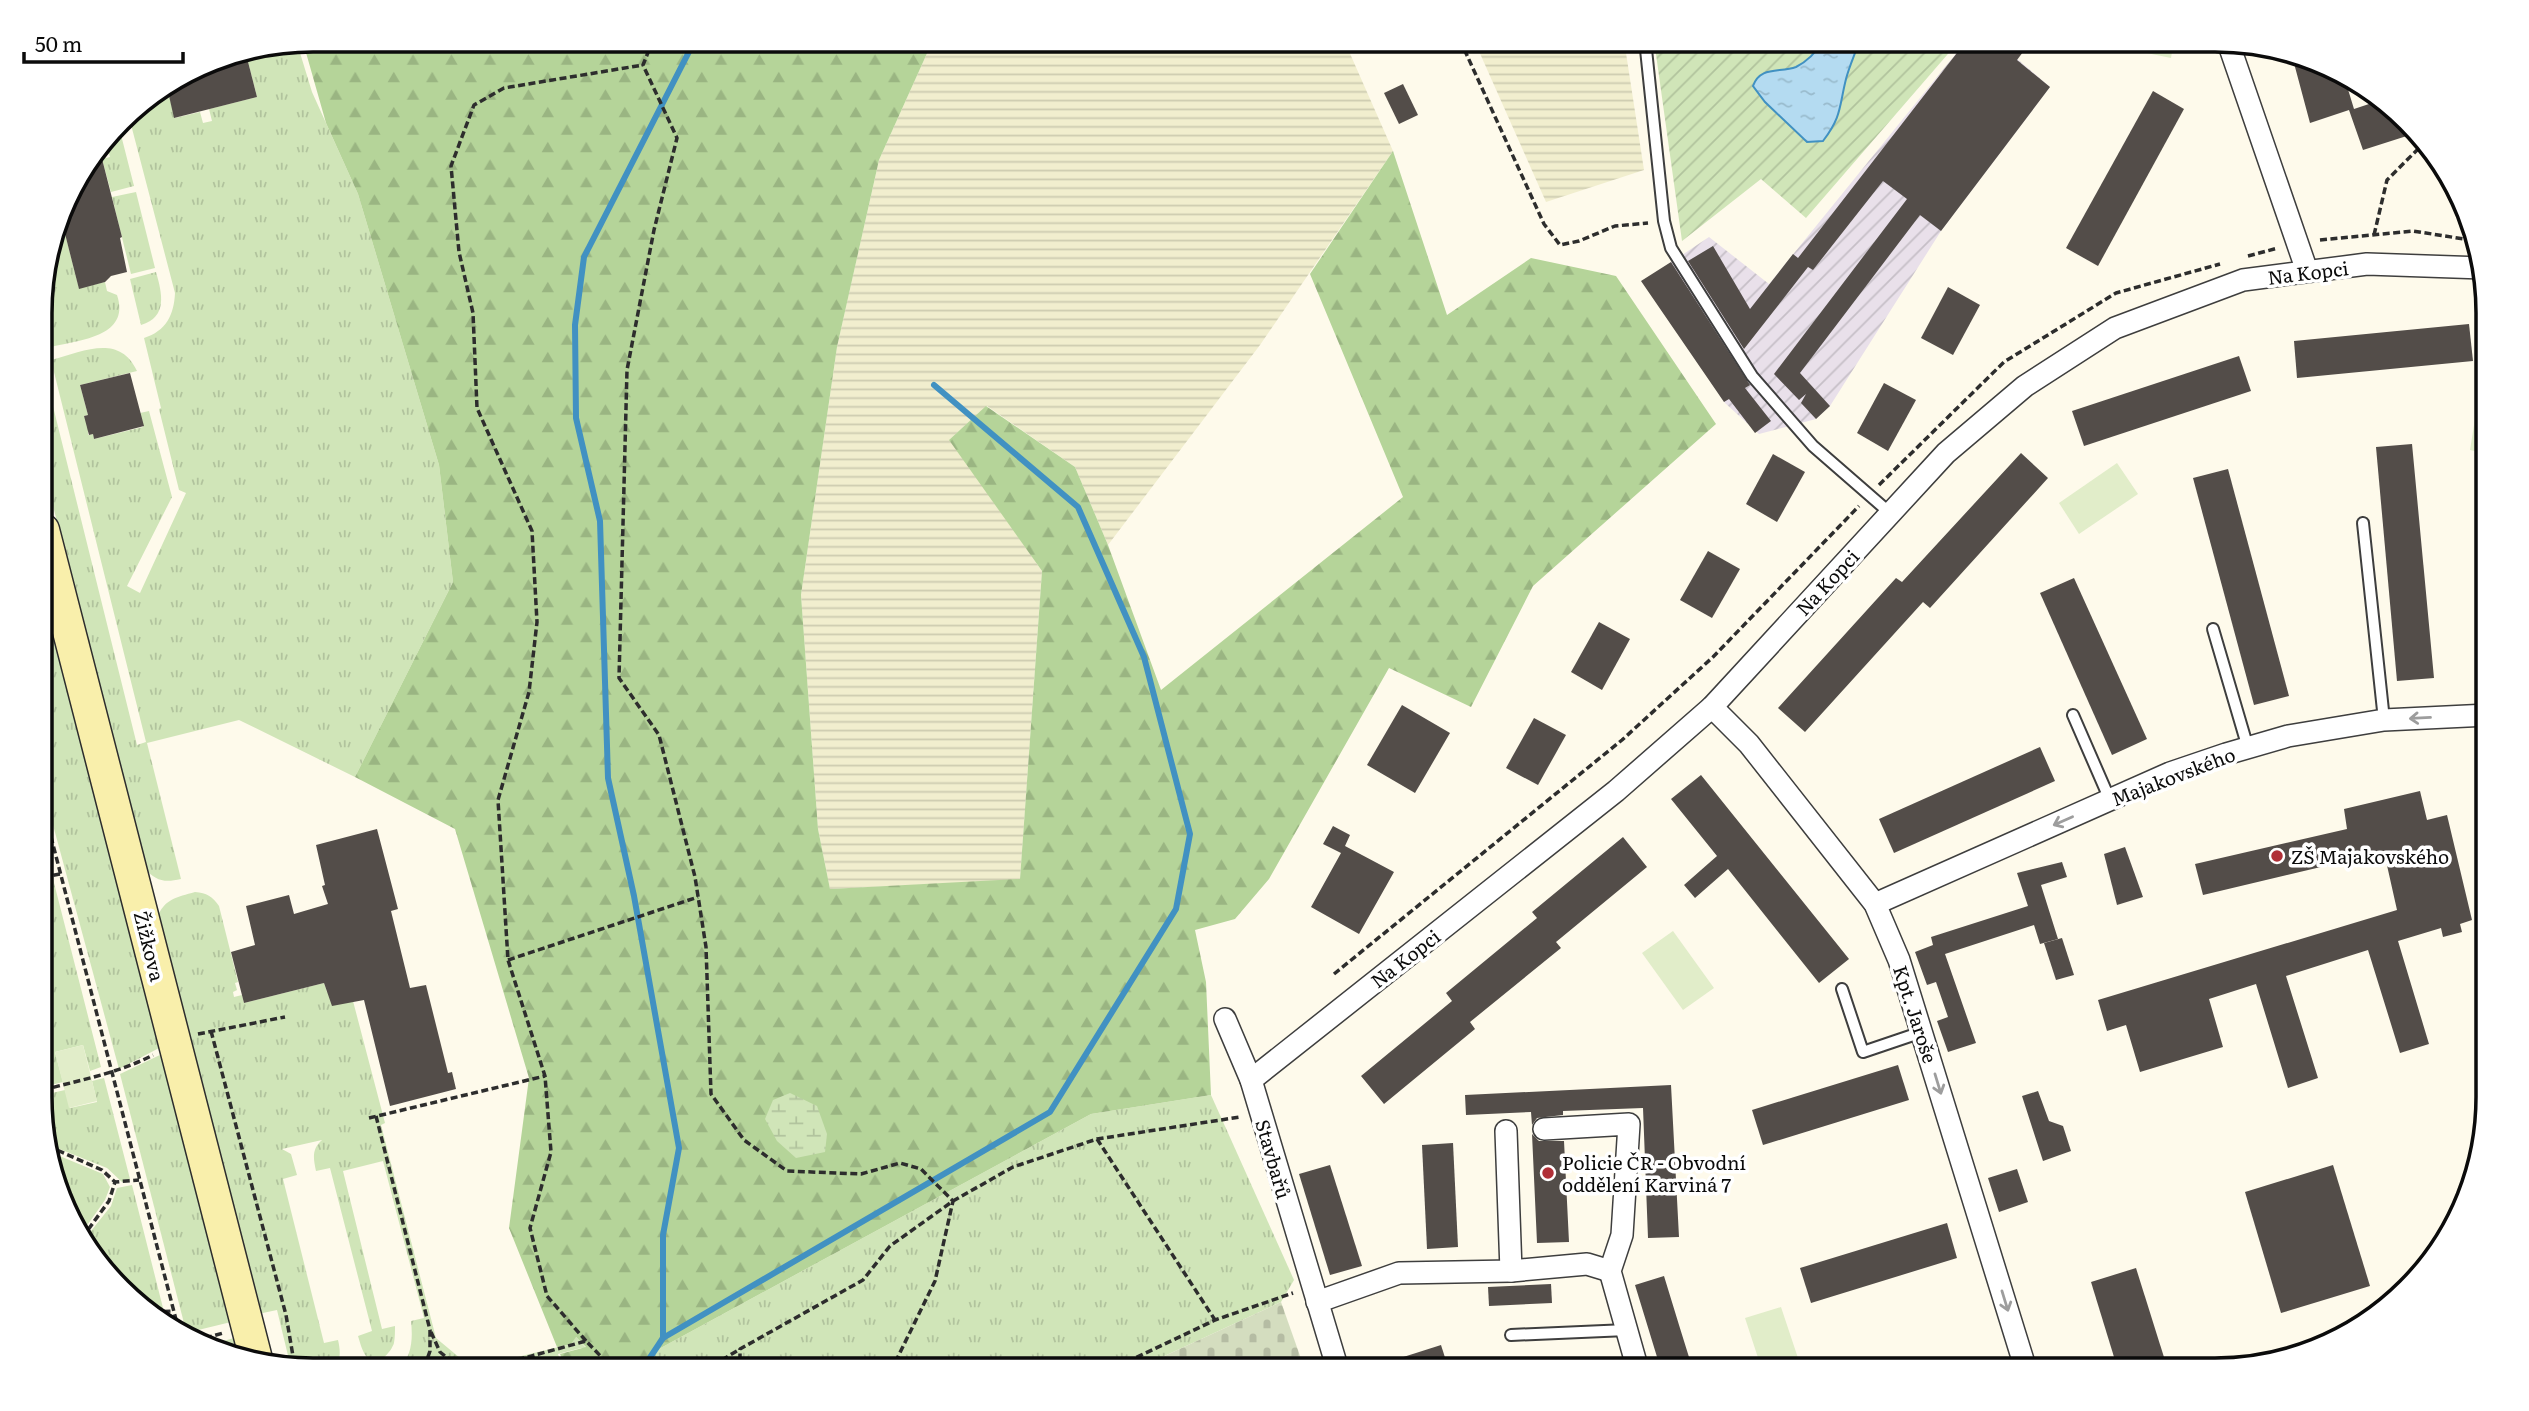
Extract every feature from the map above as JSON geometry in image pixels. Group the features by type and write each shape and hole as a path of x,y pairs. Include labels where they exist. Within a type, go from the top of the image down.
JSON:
{"street":[{"path":"2232,53 2307,271"},
{"name":"Na Kopci","path":"1251,1080 1616,791 1712,707 1945,453 2025,386 2115,328 2243,280 2367,264 2472,268"},
{"name":"Žižkova","path":"52,565 254,1351"},
{"name":"Kpt. Jaroše","path":"1712,707 1749,744 1875,904 1899,960 2022,1358"},
{"name":"Majakovského","path":"1875,904 2170,773 2248,748 2288,736 2384,720 2476,716"},
{"name":"Stavbařů","path":"1225,1019 1251,1080 1334,1358"},
{"path":"1544,1129 1629,1124 1622,1235 1610,1271 1635,1358"},
{"path":"1506,1131 1511,1271"},
{"path":"1314,1294 1399,1273 1511,1271 1587,1264 1610,1271"}],"lane":[{"path":"1646,52 1664,221 1671,248 1752,376 1813,446 1890,513"},
{"path":"2363,523 2384,720"},
{"path":"2213,629 2248,748"},
{"path":"2073,715 2110,800"},
{"path":"1842,989 1863,1052 1922,1032"},
{"path":"1511,1335 1627,1330"}],"path":[{"path":"648,52 643,65 677,138 654,230 627,370 620,678 659,735 698,897 706,947 711,1094 744,1140 787,1171 861,1174 900,1163 921,1169 953,1201"},
{"path":"1465,52 1544,224 1560,245 1580,241 1615,226 1664,221"},
{"path":"602,1358 547,1296 530,1228 551,1152 545,1076 508,960 498,800 529,692 537,622 532,531 477,408 473,313 458,252 451,166 474,105 504,88 643,65"},
{"path":"2374,234 2386,180 2418,148"},
{"path":"52,842 175,1318"},
{"path":"52,875 60,874"},
{"path":"508,960 698,897"},
{"path":"211,1031 286,1315 293,1358"},
{"path":"369,1118 545,1076"},
{"path":"725,1358 863,1280 890,1246 953,1201 1013,1167 1097,1139 1261,1113"},
{"path":"376,1116 430,1330 440,1352 448,1358"},
{"path":"1097,1139 1215,1320"},
{"path":"58,1151 103,1170 115,1182 139,1180"},
{"path":"88,1230 109,1201 115,1182"},
{"path":"897,1358 935,1281 953,1201"},
{"path":"1134,1358 1215,1320 1314,1294"},
{"path":"165,1311 173,1311"},
{"path":"428,1358 430,1330"},
{"path":"209,1337 228,1331"},
{"path":"524,1358 586,1341"},
{"path":"740,1349 740,1358"}],"shaded area":[{"path":"928,52 1349,52 1393,151 1260,345 1108,545 1075,467 987,406 950,439 1042,571 1020,880 830,889 818,829 801,595 837,347 879,160"},
{"path":"1479,52 1626,52 1644,170 1546,202"},
{"path":"1957,52 2009,52 2050,87 1941,231 1830,406 1816,419 1759,434 1725,403 1643,281 1709,237 1769,284"}],"green space":[{"path":"306,52 928,52 879,160 837,347 801,595 818,829 830,889 1020,879 1042,571 949,440 986,406 1075,467 1108,545 1161,690 1403,497 1310,274 1393,151 1447,315 1531,258 1616,276 1716,424 1533,586 1471,707 1389,668 1269,879 1235,919 1195,930 1206,982 1211,1095 1091,1114 657,1350 654,1358 562,1358 560,1354 586,1347 576,1337 571,1344 557,1347 509,1228 529,1078 455,829 355,777 453,582 439,465 358,194 326,123"},
{"path":"1656,52 1950,52 1806,218 1761,179 1682,241"},
{"path":"2142,52 2172,52 2171,58"},
{"path":"300,53 312,92 358,194 439,465 453,582 355,777 239,720 147,743 181,879 165,881 152,876 144,868 52,502 52,402 137,745 146,742 52,360 88,350 110,349 129,359 137,371 80,385 88,415 84,416 92,430 88,431 88,435 93,434 94,439 143,427 140,413 149,411 172,497 127,586 140,593 186,493 179,490 144,338 158,331 167,321 173,308 175,293 131,127 169,97 175,118 200,112 203,123 212,121 209,109 257,97 248,61"},
{"path":"121,137 134,186 111,192 102,161 110,157 109,152"},
{"path":"136,192 155,268 131,274 112,197"},
{"path":"65,233 79,288 105,282 107,291 117,295 117,320 110,328 88,339 52,347 53,297"},
{"path":"156,272 161,303 156,316 141,325 130,279"},
{"path":"2475,419 2476,419 2476,451 2470,450"},
{"path":"2117,463 2138,494 2079,534 2059,503"},
{"path":"52,625 161,1047 119,1069 52,821"},
{"path":"52,879 101,1067 90,1071 83,1045 55,1052 63,1082 52,1085"},
{"path":"195,892 203,893 219,906 238,982 235,983 237,990 233,992 234,997 242,995 244,1003 324,983 327,992 353,1001 385,1123 381,1125 436,1338 460,1358 407,1358 412,1335 411,1321 424,1318 383,1161 343,1171 382,1329 395,1326 394,1343 390,1351 383,1358 366,1356 358,1336 372,1331 330,1168 316,1171 314,1162 316,1147 322,1140 282,1149 291,1154 297,1175 283,1179 324,1343 338,1340 339,1358 288,1357 277,1310 258,1314 157,918 163,907 177,897"},
{"path":"1673,931 1714,988 1683,1010 1642,953"},
{"path":"83,1045 97,1101 69,1108 55,1052"},
{"path":"162,1054 231,1322 195,1331 184,1325 120,1074"},
{"path":"104,1078 130,1179 122,1182 107,1168 58,1148 52,1093 65,1090 70,1108 97,1102 92,1081"},
{"path":"790,1093 817,1106 827,1134 825,1152 796,1158 777,1141 765,1119 773,1100"},
{"path":"1211,1095 1294,1280 1281,1302 1160,1358 654,1358 657,1350 1091,1114"},
{"path":"59,1156 103,1174 110,1187 105,1200 86,1227 72,1197"},
{"path":"132,1185 163,1308 141,1294 117,1270 90,1232 111,1206 117,1188"},
{"path":"1281,1302 1301,1358 1160,1358"},
{"path":"1781,1307 1798,1358 1758,1358 1745,1318"},
{"path":"575,1336 587,1349 558,1354 559,1358 513,1358 571,1344"},
{"path":"234,1338 236,1347 230,1345 221,1342"}],"water":[{"path":"1815,52 1855,52 1834,125 1823,141 1807,142 1765,102 1753,86 1760,75 1796,67"}],"building":[{"path":"1958,52 2023,52 2017,60 2050,87 1941,231 1920,215 1800,373 1830,406 1816,419 1801,403 1806,394 1799,400 1774,374 1907,199 1883,181 1813,270 1808,267 1744,349 1688,261 1713,246 1750,309 1793,254 1798,258"},
{"path":"248,61 257,97 174,118 169,97 198,79"},
{"path":"2294,65 2346,87 2354,109 2370,104 2407,136 2363,150 2349,110 2310,123"},
{"path":"1403,84 1418,115 1399,124 1384,93"},
{"path":"2153,91 2184,109 2098,266 2066,248"},
{"path":"102,161 122,237 120,238 127,272 79,289 65,233 79,198"},
{"path":"1671,262 1750,385 1745,388 1771,421 1755,433 1729,399 1724,402 1641,281"},
{"path":"1948,287 1980,305 1953,355 1921,338"},
{"path":"2469,324 2473,361 2297,378 2294,341"},
{"path":"2239,356 2251,391 2084,446 2072,411"},
{"path":"130,373 144,426 94,439 93,434 89,435 84,416 88,415 80,385"},
{"path":"1884,383 1916,400 1888,451 1857,433"},
{"path":"2412,444 2434,678 2397,681 2376,447"},
{"path":"2021,453 2048,478 1930,608 1923,602 1805,732 1778,708 1896,578 1902,582"},
{"path":"1773,454 1805,472 1777,522 1746,504"},
{"path":"2228,469 2289,696 2254,705 2193,478"},
{"path":"1708,551 1740,569 1712,618 1680,600"},
{"path":"2074,578 2147,739 2112,755 2040,593"},
{"path":"1599,622 1630,639 1602,690 1571,672"},
{"path":"1402,705 1450,733 1415,793 1367,765"},
{"path":"1534,718 1566,735 1538,785 1506,768"},
{"path":"2040,747 2055,781 1894,853 1879,819"},
{"path":"1701,775 1849,959 1819,983 1728,869 1695,898 1684,885 1717,856 1671,799"},
{"path":"2420,791 2427,820 2447,815 2472,920 2460,924 2462,932 2443,937 2441,928 2398,941 2429,1044 2400,1053 2368,950 2286,976 2318,1078 2288,1088 2256,984 2209,999 2223,1047 2140,1072 2126,1025 2107,1031 2098,1000 2397,910 2384,852 2203,895 2195,864 2347,829 2344,809"},
{"path":"1333,826 1350,835 1345,846 1394,872 1359,934 1311,907 1341,853 1323,844"},
{"path":"377,829 398,909 391,911 410,988 426,985 448,1073 452,1072 456,1089 390,1106 364,1000 332,1006 324,983 244,1003 231,952 255,945 246,906 289,895 294,914 328,904 322,886 325,885 316,845"},
{"path":"1623,837 1647,867 1556,942 1561,948 1470,1022 1475,1029 1384,1104 1361,1076 1452,1001 1446,993 1537,918 1532,912"},
{"path":"2125,847 2143,897 2117,905 2104,854"},
{"path":"2062,862 2067,877 2041,885 2058,939 2040,944 2034,925 1945,954 1976,1043 1948,1052 1937,1021 1948,1017 1936,982 1927,985 1915,952 1933,945 1931,937 2028,906 2017,873"},
{"path":"2062,938 2074,975 2056,980 2044,943"},
{"path":"1898,1065 1909,1100 1763,1145 1752,1110"},
{"path":"1671,1085 1679,1237 1648,1238 1643,1108 1563,1111 1563,1115 1537,1118 1532,1125 1531,1112 1466,1115 1465,1095"},
{"path":"2038,1091 2049,1121 2063,1126 2071,1151 2043,1161 2022,1096"},
{"path":"1532,1134 1539,1141 1564,1141 1569,1242 1537,1243"},
{"path":"1453,1143 1458,1247 1427,1249 1422,1145"},
{"path":"1330,1165 1362,1266 1330,1275 1299,1174"},
{"path":"2333,1165 2370,1286 2281,1313 2245,1192"},
{"path":"2017,1169 2028,1202 1999,1212 1988,1178"},
{"path":"1947,1223 1957,1258 1811,1303 1800,1268"},
{"path":"2136,1268 2164,1358 2114,1358 2091,1282"},
{"path":"1664,1276 1689,1358 1657,1358 1635,1285"},
{"path":"1551,1284 1552,1303 1489,1306 1488,1287"},
{"path":"1441,1345 1445,1358 1400,1358"}],"waterway":[{"path":"663,1338 663,1235 679,1148 634,896 608,778 600,521 576,418 575,325 584,257 689,52"},
{"path":"650,1358 663,1338 1050,1112 1176,909 1190,834 1144,657 1078,507 934,385"}],"place":[{"name":"ZŠ Majakovského","path":"2277,856"},
{"name":"Policie ČR - Obvodní oddělení Karviná 7","path":"1548,1173"}]}
